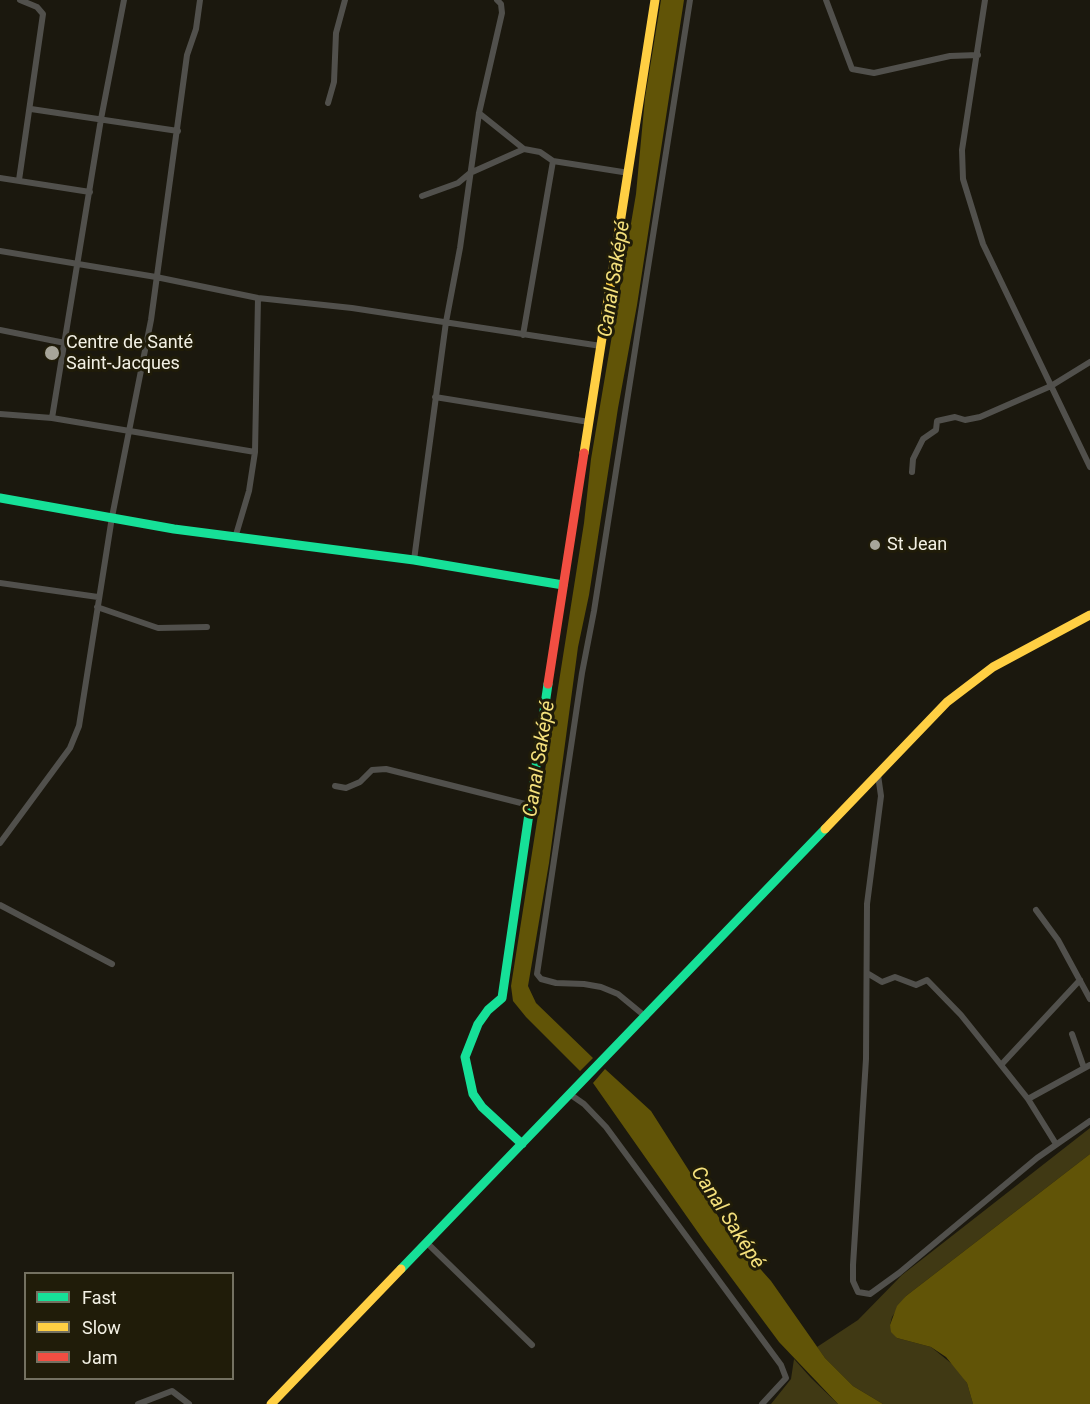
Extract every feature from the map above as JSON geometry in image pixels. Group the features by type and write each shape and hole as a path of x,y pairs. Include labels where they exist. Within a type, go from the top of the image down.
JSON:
{"street":[{"path":"19,180 43,14 37,6 20,0"},
{"path":"52,418 101,119 124,0"},
{"path":"0,843 70,748 79,726 87,687 98,597 112,517 151,320 187,55 196,29 200,0"},
{"path":"328,103 334,82 336,33 345,0"},
{"path":"414,560 435,397 479,113 502,13 501,4 497,0"},
{"path":"522,1144 478,1100 468,1074 465,1057 478,1024 488,1010 502,998 563,585 655,0"},
{"path":"646,1017 618,994 601,987 556,983 541,979 537,974 582,673 594,611 690,0"},
{"path":"826,0 852,69 874,73 950,56 978,55"},
{"path":"985,0 962,150 963,179 983,244 1090,467"},
{"path":"31,109 178,131"},
{"path":"479,113 525,149 540,152 553,161 629,173"},
{"path":"422,196 458,183 470,173 525,149"},
{"path":"523,335 553,161"},
{"path":"0,178 90,192"},
{"path":"0,251 156,277 258,298 446,322 601,346"},
{"path":"235,538 249,491 255,452 258,298"},
{"path":"0,330 65,343"},
{"path":"912,472 913,459 923,439 936,430 938,421 954,417 965,420 980,417 998,407 1014,403 1051,386 1090,362"},
{"path":"435,397 589,422"},
{"path":"0,414 52,418 255,452"},
{"path":"0,498 235,538 414,560 563,585"},
{"path":"0,583 98,597"},
{"path":"97,607 158,628 207,627"},
{"path":"272,1404 947,702 970,682 1024,649 1090,615"},
{"path":"335,786 346,788 360,782 372,770 386,769 530,805"},
{"path":"878,775 881,796 867,904 866,1059 853,1265 853,1281 858,1292 870,1294 899,1273 1001,1187 1090,1121"},
{"path":"0,905 112,964"},
{"path":"1036,910 1058,940 1090,999"},
{"path":"867,973 882,982 895,976 916,985 927,980 961,1015 1028,1099 1056,1144"},
{"path":"1001,1065 1080,980"},
{"path":"1028,1099 1087,1066 1072,1034"},
{"path":"574,1092 606,1127 781,1365 786,1378 762,1404"},
{"path":"426,1242 488,1299 532,1345"},
{"path":"138,1404 172,1391 189,1404"}],"shaded area":[{"path":"661,0 684,0 637,305 618,408 589,595 578,647 549,863 528,986 536,1003 593,1058 580,1071 513,1001 511,986 584,523 591,459 636,194 645,98"},
{"path":"605,1069 651,1111 730,1235 771,1281 825,1358 853,1386 883,1404 838,1404 779,1342 704,1241 593,1083"},
{"path":"1090,1128 1090,1154 906,1296 892,1317 890,1325 897,1338 931,1347 957,1368 967,1383 973,1404 883,1404 853,1386 825,1358 817,1347 858,1320 902,1275"},
{"path":"1090,1154 1090,1404 973,1404 967,1383 946,1357 931,1347 897,1338 891,1332 890,1325 897,1306 906,1296"},
{"path":"794,1359 838,1404 771,1404 791,1379"}],"traffic: fast":[{"path":"0,498 174,529 414,560 563,585"},
{"path":"522,1144 482,1107 473,1094 465,1057 478,1024 488,1010 502,998 548,684"},
{"path":"401,1269 825,829"}],"traffic: slow":[{"path":"584,453 655,0"},
{"path":"825,829 947,702 993,667 1090,615"},
{"path":"271,1404 401,1269"}],"traffic: jam":[{"path":"548,684 584,453"}],"place":[{"name":"Centre de Santé Saint-Jacques","path":"52,353"},
{"name":"St Jean","path":"875,545"}],"water label":[{"name":"Canal Saképé","path":"615,279"},
{"name":"Canal Saképé","path":"540,759"},
{"name":"Canal Saképé","path":"727,1218"}]}
